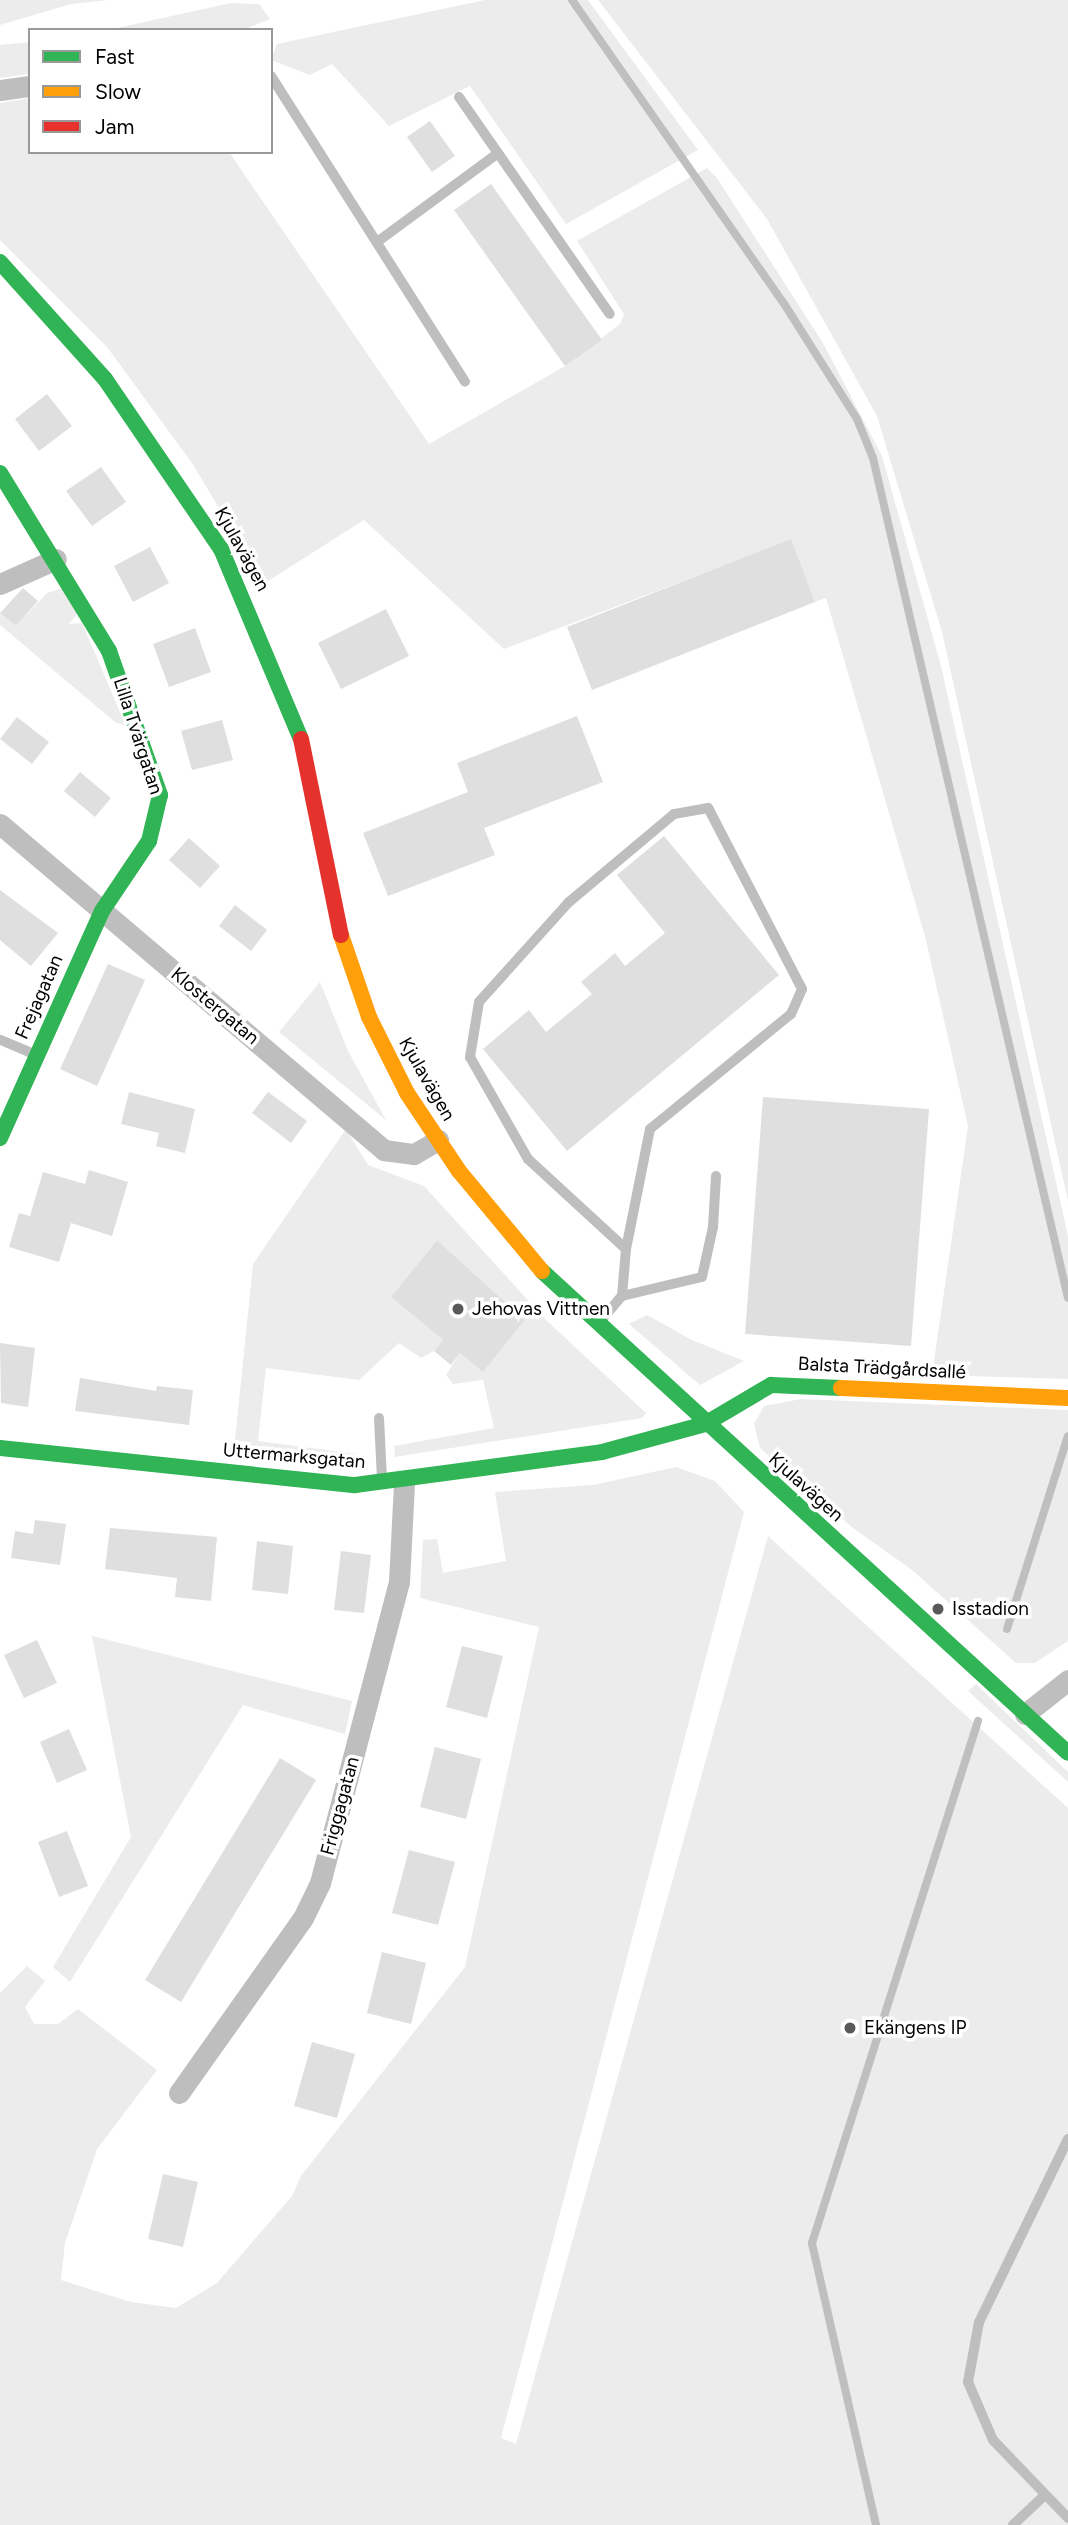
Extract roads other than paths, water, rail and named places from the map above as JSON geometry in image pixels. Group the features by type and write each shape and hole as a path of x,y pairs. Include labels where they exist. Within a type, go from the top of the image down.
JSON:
{"street":[{"path":"0,90 28,86"},
{"name":"Kjulavägen","path":"3,271 104,379 221,549 297,720 342,938 369,1017 407,1093 438,1140 518,1245 597,1325 1068,1754"},
{"name":"Lilla Tvärgatan","path":"0,473 56,559 124,685 160,795 149,841 102,911"},
{"path":"0,584 56,559"},
{"name":"Klostergatan","path":"0,824 384,1150 414,1154 438,1140"},
{"name":"Frejagatan","path":"0,1138 102,911"},
{"name":"Balsta Trädgårdsallé","path":"705,1424 771,1385 1068,1398"},
{"name":"Uttermarksgatan","path":"0,1448 355,1485 404,1482 461,1468 602,1452 705,1424"},
{"name":"Friggagatan","path":"179,2093 303,1917 320,1883 399,1582 404,1482"},
{"path":"1025,1714 1068,1680"}],"lane":[{"path":"273,79 465,382"},
{"path":"459,97 610,314"},
{"path":"377,242 498,153"},
{"path":"622,1296 626,1249 650,1129 791,1014 802,989 708,808 674,814 568,903 479,1002 470,1057 528,1159 626,1249"},
{"path":"1,1040 37,1055"},
{"path":"597,1325 622,1296 702,1277 713,1227 716,1176"},
{"path":"379,1418 382,1483"},
{"path":"1068,2140 970,2352 968,2382 976,2409 993,2440 1068,2518"},
{"path":"1013,2525 1045,2495"}],"waterway":[{"path":"572,0 783,302 857,419 873,458 1068,1298"},
{"path":"1007,1629 1068,1436"},
{"path":"876,2525 812,2243 978,1721"}],"place":[{"name":"Jehovas Vittnen","path":"458,1309"},
{"name":"Isstadion","path":"938,1609"},
{"name":"Ekängens IP","path":"850,2028"}]}
